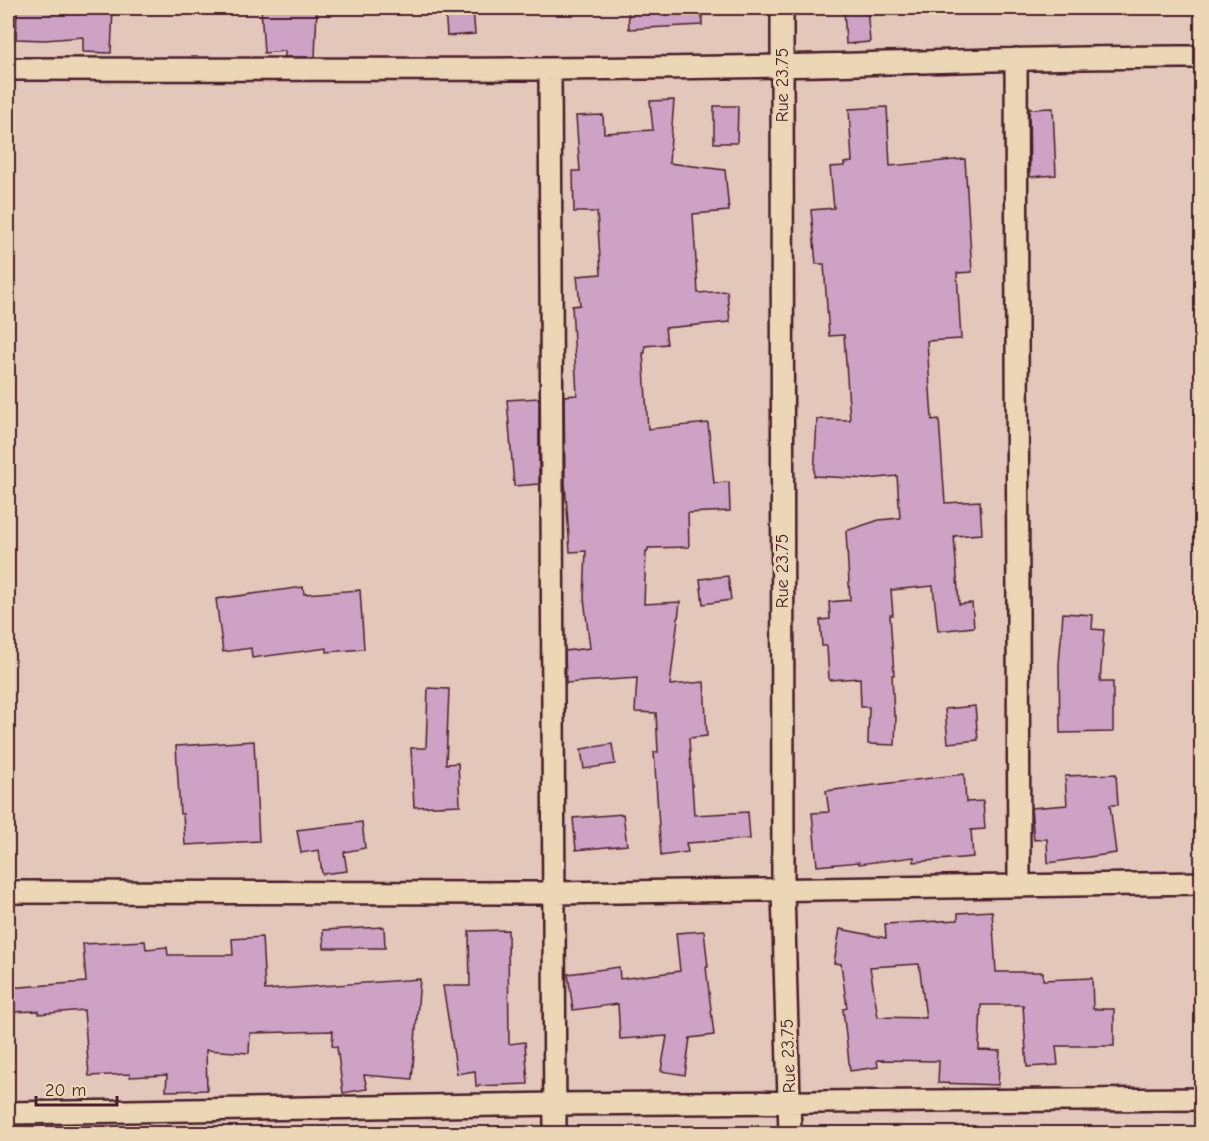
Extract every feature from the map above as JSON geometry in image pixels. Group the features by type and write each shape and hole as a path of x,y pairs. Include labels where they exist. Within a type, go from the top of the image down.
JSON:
{"street":[{"name":"Rue 23.75","path":"782,8 783,891 790,1134"},
{"path":"8,69 550,69 782,66 1016,58 1202,57"},
{"path":"1016,58 1019,885"},
{"path":"550,69 552,893 555,1134"},
{"path":"8,892 552,893 1202,883"},
{"path":"8,1113 555,1104 1202,1099"}],"building":[{"path":"17,8 113,8 111,53 83,52 83,37 45,40 16,39"},
{"path":"261,8 317,8 315,57 285,57 285,51 264,53"},
{"path":"445,8 473,8 475,34 447,36"},
{"path":"628,8 702,8 702,25 629,29"},
{"path":"844,8 867,8 870,42 846,44"},
{"path":"674,100 669,163 725,170 729,211 693,214 698,293 727,291 730,322 665,328 667,344 645,346 645,353 643,353 648,429 708,423 714,483 729,482 730,511 688,513 689,547 648,548 644,604 680,602 670,685 704,682 707,736 689,738 694,815 748,812 750,839 686,843 688,852 661,856 654,752 658,752 656,713 635,712 637,678 566,683 565,651 590,648 584,598 586,551 570,552 565,482 564,396 577,395 572,306 580,305 577,276 601,274 597,212 574,212 573,171 580,171 576,116 603,115 604,133 653,130 650,101"},
{"path":"714,106 738,106 737,143 714,143"},
{"path":"887,107 890,166 965,159 972,272 957,273 961,339 927,341 932,420 939,419 945,503 980,501 982,534 954,536 959,604 972,603 974,627 938,631 933,586 891,590 895,745 868,744 869,707 861,707 860,678 829,680 827,646 822,646 820,620 830,619 829,602 850,600 846,531 879,520 900,518 897,476 868,479 814,476 817,419 850,420 844,335 829,336 824,264 816,264 811,210 834,208 830,167 844,166 844,163 852,162 849,109"},
{"path":"1053,108 1056,175 1030,177 1029,109"},
{"path":"539,398 539,484 514,486 507,400"},
{"path":"728,576 731,600 703,604 700,579"},
{"path":"303,587 304,594 360,590 364,649 327,652 327,648 252,658 251,648 223,652 216,599"},
{"path":"1063,613 1093,615 1092,629 1104,630 1100,682 1113,682 1113,732 1060,733 1059,665"},
{"path":"428,688 449,689 446,764 458,763 460,805 414,807 411,748 426,748"},
{"path":"975,706 978,740 948,743 945,709"},
{"path":"254,741 259,841 185,845 183,814 180,814 176,746"},
{"path":"612,744 615,764 584,769 581,749"},
{"path":"964,774 966,802 983,801 985,829 971,830 973,857 914,862 914,857 859,864 859,862 817,866 812,813 829,812 826,791"},
{"path":"1116,774 1118,805 1110,805 1116,853 1048,863 1047,839 1034,840 1031,808 1067,805 1065,776"},
{"path":"623,814 627,845 576,850 573,818"},
{"path":"362,822 365,848 344,852 347,871 322,874 319,850 301,853 297,830"},
{"path":"992,911 996,972 1043,972 1043,980 1092,978 1093,1009 1114,1009 1114,1046 1056,1046 1058,1065 1027,1067 1023,1005 981,1005 979,1050 1000,1051 998,1085 938,1083 939,1061 877,1060 878,1067 850,1071 843,1009 847,1008 841,964 834,963 840,929 886,938 885,924 958,920 958,913","holes":["919,964 926,1018 878,1017 870,967"]},
{"path":"384,927 385,948 324,948 323,930"},
{"path":"508,930 509,1044 525,1042 528,1084 476,1086 475,1071 457,1074 443,986 470,986 469,931"},
{"path":"704,931 714,1035 690,1038 685,1075 661,1071 667,1036 620,1039 618,1004 573,1010 568,974 619,967 620,979 680,971 676,933"},
{"path":"262,937 265,990 420,979 412,1079 364,1075 367,1089 343,1093 337,1047 332,1046 333,1031 250,1033 249,1053 206,1050 207,1090 166,1091 167,1075 89,1076 84,1010 39,1014 39,1011 8,1012 8,988 86,982 83,944 145,941 146,949 167,947 168,955 233,955 232,939"}]}
